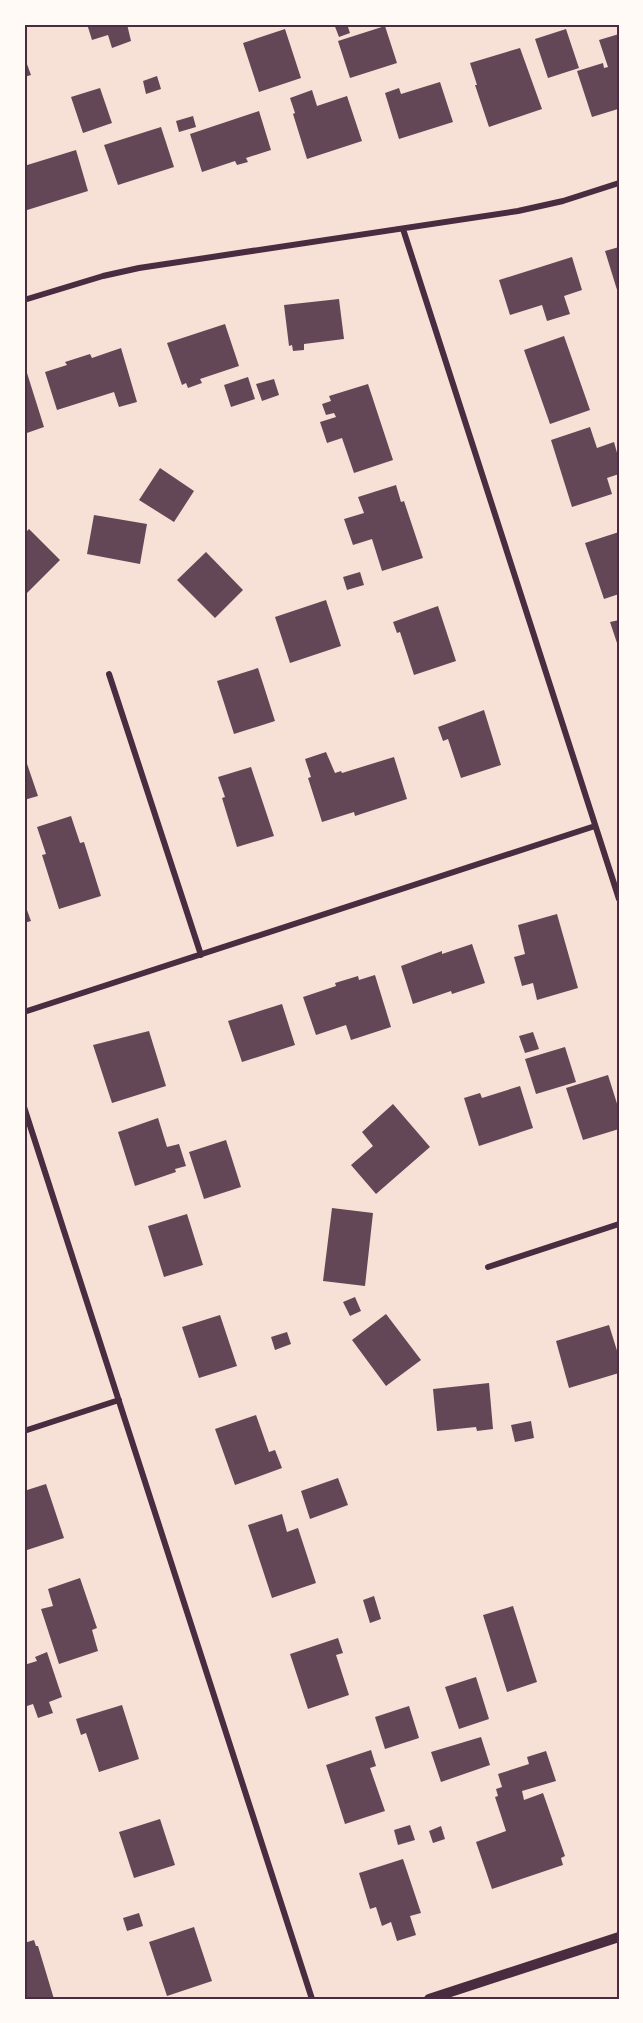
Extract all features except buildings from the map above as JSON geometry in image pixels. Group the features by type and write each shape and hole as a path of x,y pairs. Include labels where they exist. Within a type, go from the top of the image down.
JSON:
{"street":[{"path":"24,300 93,278 139,268 541,207 619,183"},
{"path":"403,229 619,899"},
{"path":"110,674 201,955"},
{"path":"24,1012 596,826"},
{"path":"24,1107 312,1999"},
{"path":"488,1267 619,1224"},
{"path":"24,1431 118,1400"},
{"path":"429,1999 619,1937"}]}
